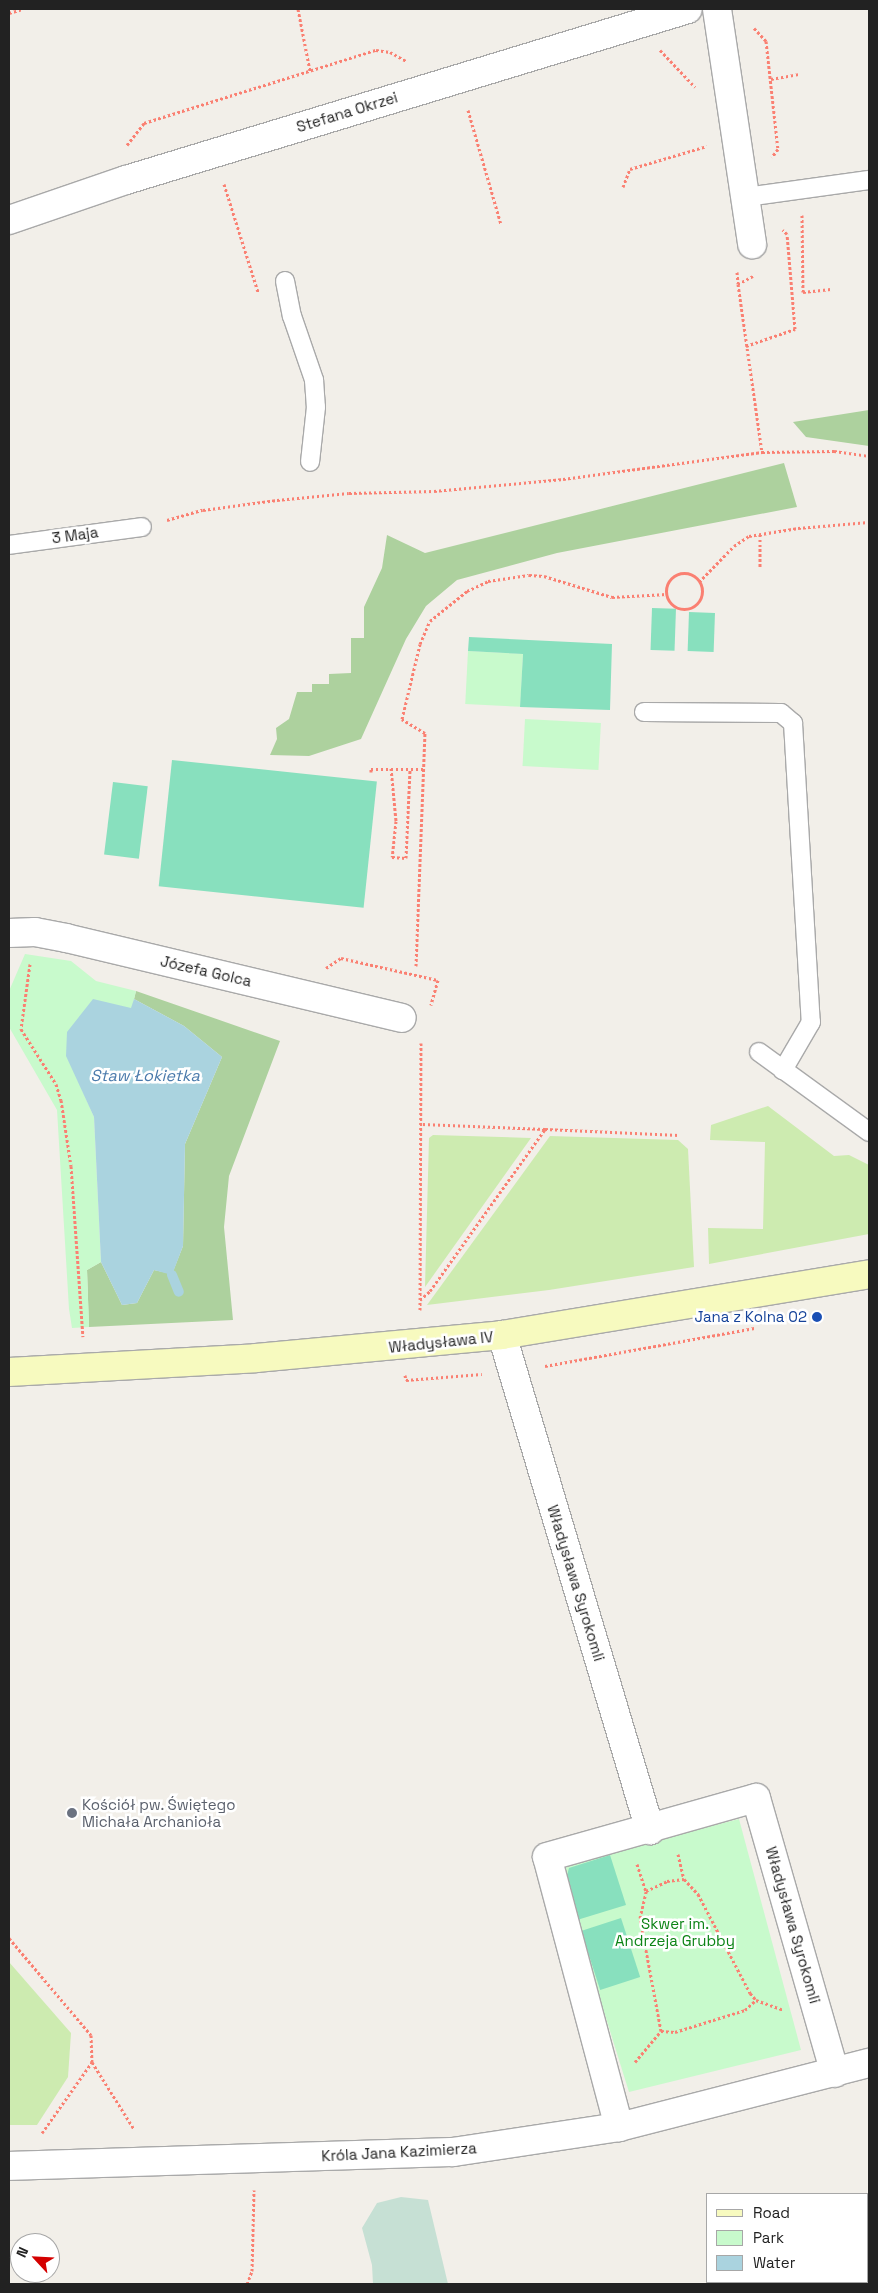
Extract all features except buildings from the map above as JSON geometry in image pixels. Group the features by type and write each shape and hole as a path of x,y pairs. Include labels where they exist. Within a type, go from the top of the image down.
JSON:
{"street":[{"name":"Stefana Okrzei","path":"9,220 144,174 688,9"},
{"path":"717,9 752,244"},
{"name":"Józefa Golca","path":"22,933 402,1018"},
{"name":"Władysława IV","path":"9,1372 256,1358 502,1336 869,1274"},
{"name":"Władysława Syrokomli","path":"502,1336 650,1830"},
{"name":"Władysława Syrokomli","path":"619,2127 547,1857 650,1830 756,1798 835,2073"},
{"name":"Króla Jana Kazimierza","path":"9,2166 453,2152 619,2127 835,2073 869,2062"}],"lane":[{"path":"746,197 869,180"},
{"path":"285,281 292,316 314,380 316,407 310,462"},
{"name":"3 Maja","path":"9,545 142,527"},
{"path":"644,712 781,712 793,724 811,1022 784,1070"},
{"path":"759,1052 869,1132"}],"path":[{"path":"9,13 24,9"},
{"path":"298,9 310,71"},
{"path":"658,48 684,72 701,94"},
{"path":"123,150 144,122 376,50 390,52 411,64"},
{"path":"771,79 799,74"},
{"path":"470,116 502,224"},
{"path":"624,187 630,169 704,147"},
{"path":"222,176 251,277"},
{"path":"802,210 803,292 831,289"},
{"path":"780,262 788,258"},
{"path":"736,266 762,452"},
{"path":"738,284 755,275"},
{"path":"142,527 203,510 277,500 563,479 762,452 834,451 869,456"},
{"path":"699,582 687,574 677,574 670,580 667,594 672,604 688,608 700,598 699,582 734,546 749,536 869,522"},
{"path":"760,534 760,568"},
{"path":"416,966 425,733 402,719 420,644 430,621 446,605 488,581 529,575 544,576 612,597 667,594"},
{"path":"371,772 371,768 424,769"},
{"path":"391,768 396,821 392,857 406,858 410,769"},
{"path":"22,933 21,1029 56,1084 61,1100 71,1166 83,1338"},
{"path":"419,1052 423,1061 420,1311"},
{"path":"422,1124 679,1135"},
{"path":"420,1300 430,1291 545,1129"},
{"path":"540,1368 760,1327"},
{"path":"406,1380 486,1374"},
{"path":"609,2089 654,2042 661,2031 640,1918 646,1891 667,1881 684,1879 698,1894 756,2000 820,2022"},
{"path":"9,1938 91,2035 92,2062 137,2134"},
{"path":"661,2031 676,2032 744,2010 756,2000"},
{"path":"37,2141 92,2062"},
{"path":"247,2284 252,2271 254,2189"}],"green space":[{"path":"869,410 869,446 806,437 793,422"},
{"path":"784,463 797,507 557,553 457,580 426,606 406,639 361,739 309,756 270,755 277,739 276,728 289,719 297,692 312,692 312,684 329,684 329,674 351,673 351,638 364,638 364,607 382,568 387,535 425,553"},
{"path":"652,608 676,609 675,651 651,650"},
{"path":"689,612 715,613 714,652 688,651"},
{"path":"469,637 612,644 610,710 520,707 523,654 468,651"},
{"path":"468,651 523,654 520,707 465,704"},
{"path":"525,719 601,723 598,770 523,766"},
{"path":"172,760 377,782 364,908 159,886"},
{"path":"113,782 148,786 139,859 104,854"},
{"path":"25,954 71,961 96,981 136,991 132,1008 67,1056 94,1117 101,1262 87,1270 89,1327 72,1328 69,1309 57,1110 9,1027 9,991"},
{"path":"136,991 280,1041 229,1176 224,1227 233,1320 89,1327 87,1270 101,1262 122,1305 137,1303 154,1270 172,1274 183,1246 185,1144 222,1057 184,1026 134,999"},
{"path":"768,1106 834,1156 849,1155 869,1165 869,1234 709,1264 708,1228 763,1229 765,1142 710,1140 711,1125"},
{"path":"433,1135 531,1138 425,1287 429,1138"},
{"path":"550,1136 678,1140 688,1149 694,1267 549,1290 427,1305"},
{"name":"Skwer im. Andrzeja Grubby","path":"739,1819 801,2050 629,2092 563,1880 565,1869 571,1862"},
{"path":"610,1855 626,1905 577,1920 565,1883 569,1868"},
{"path":"621,1918 640,1977 600,1990 581,1931"},
{"path":"9,1962 71,2033 68,2077 37,2125 9,2125"},
{"path":"401,2197 428,2200 448,2284 373,2284 372,2265 362,2228 377,2203"}],"water":[{"name":"Staw Łokietka","path":"93,999 131,1008 134,999 184,1026 222,1057 185,1144 183,1246 172,1275 154,1270 137,1303 122,1305 101,1262 94,1117 66,1056 67,1032"}],"waterway":[{"path":"172,1275 179,1292"}],"place":[{"name":"Jana z Kolna 02","path":"817,1317"},
{"name":"Kościół pw. Świętego Michała Archanioła","path":"72,1813"}]}
